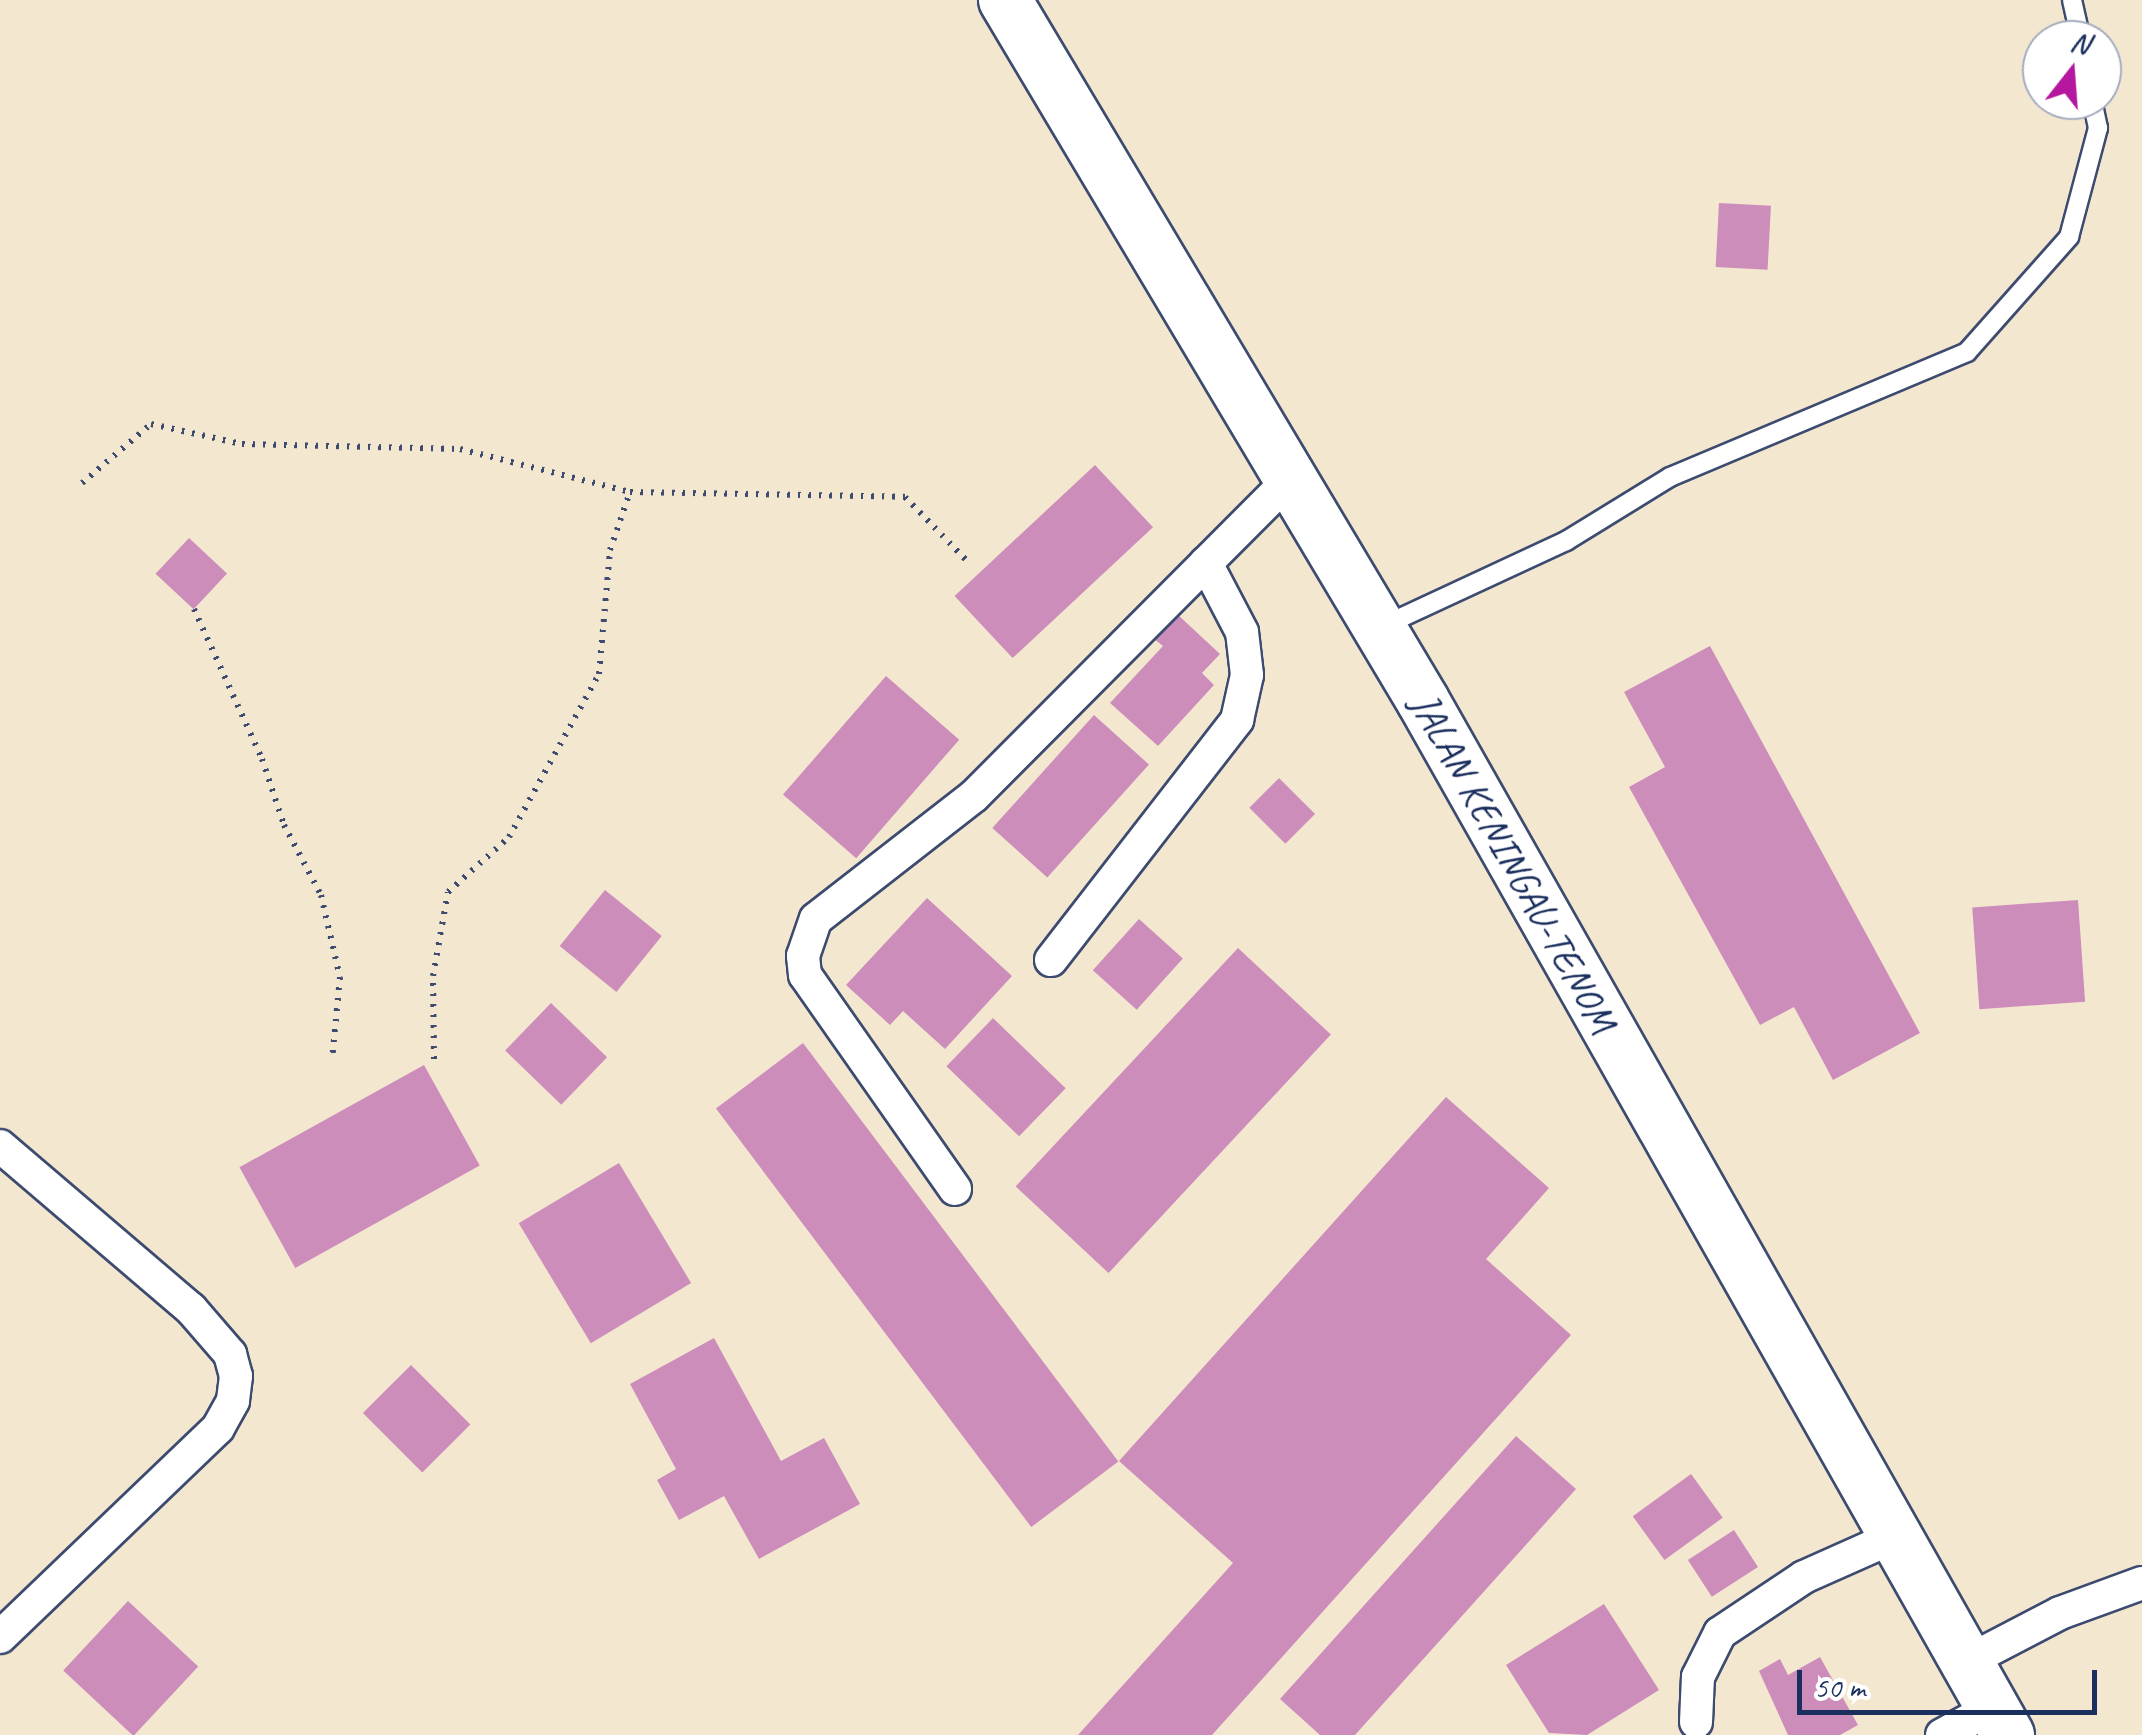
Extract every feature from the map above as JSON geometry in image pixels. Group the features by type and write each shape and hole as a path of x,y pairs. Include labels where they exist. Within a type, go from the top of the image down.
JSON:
{"main road":[{"name":"JALAN KENINGAU-TENOM","path":"1005,0 1380,628 2000,1721"}],"street":[{"path":"955,1190 820,1001 806,975 809,934 834,902 918,845 974,796 1290,479"},
{"path":"1051,960 1237,720 1247,675 1242,632 1206,564"},
{"path":"0,1146 190,1309 230,1354 236,1376 233,1401 218,1428 0,1637"},
{"path":"1696,1722 1698,1677 1720,1633 1804,1577 1896,1536"},
{"path":"1966,1662 2060,1613 2142,1583"},
{"path":"1942,1735 2000,1721"}],"lane":[{"path":"1380,628 1566,541 1670,477 1967,352 2069,237 2098,128 2096,120"}],"path":[{"path":"82,484 152,424 242,444 460,449 630,492 905,497 966,560"},
{"path":"434,1059 433,976 448,892 509,838 599,674 610,550 630,492"},
{"path":"194,609 262,759 284,825 322,895 340,977 332,1060"}],"building":[{"path":"1719,203 1771,206 1768,270 1716,267"},
{"path":"1095,465 1153,527 1013,658 955,596"},
{"path":"189,538 227,573 194,609 156,574"},
{"path":"1177,614 1220,654 1202,673 1214,685 1158,746 1110,703 1163,646 1154,639"},
{"path":"1710,646 1920,1033 1833,1080 1794,1007 1760,1025 1629,787 1665,767 1624,692"},
{"path":"886,676 959,740 856,858 783,794"},
{"path":"1094,715 1149,765 1047,877 992,828"},
{"path":"1279,778 1315,814 1285,844 1249,808"},
{"path":"605,890 662,936 616,992 560,946"},
{"path":"927,898 1012,976 945,1049 903,1011 890,1025 846,985"},
{"path":"2078,900 2085,1002 1979,1009 1972,907"},
{"path":"1139,919 1183,958 1137,1010 1093,970"},
{"path":"1238,948 1331,1035 1109,1273 1016,1186"},
{"path":"551,1003 607,1057 561,1105 505,1050"},
{"path":"993,1018 1066,1088 1019,1136 946,1066"},
{"path":"803,1043 1118,1461 1031,1527 716,1109"},
{"path":"424,1065 480,1166 295,1268 239,1167"},
{"path":"1446,1097 1549,1188 1486,1259 1571,1335 1212,1735 1078,1735 1233,1563 1119,1461"},
{"path":"619,1163 691,1283 591,1343 519,1223"},
{"path":"714,1338 781,1461 824,1438 860,1504 759,1559 724,1496 679,1520 657,1480 676,1469 630,1384"},
{"path":"411,1365 470,1424 422,1472 363,1413"},
{"path":"1516,1436 1576,1489 1355,1735 1320,1735 1280,1699"},
{"path":"1691,1474 1723,1518 1664,1560 1633,1516"},
{"path":"1734,1530 1758,1567 1712,1597 1688,1560"},
{"path":"128,1601 198,1666 134,1735 63,1670"},
{"path":"1604,1604 1659,1690 1587,1735 1549,1733 1506,1665"},
{"path":"1820,1657 1858,1725 1840,1735 1788,1735 1759,1671 1780,1659 1788,1675"}]}
